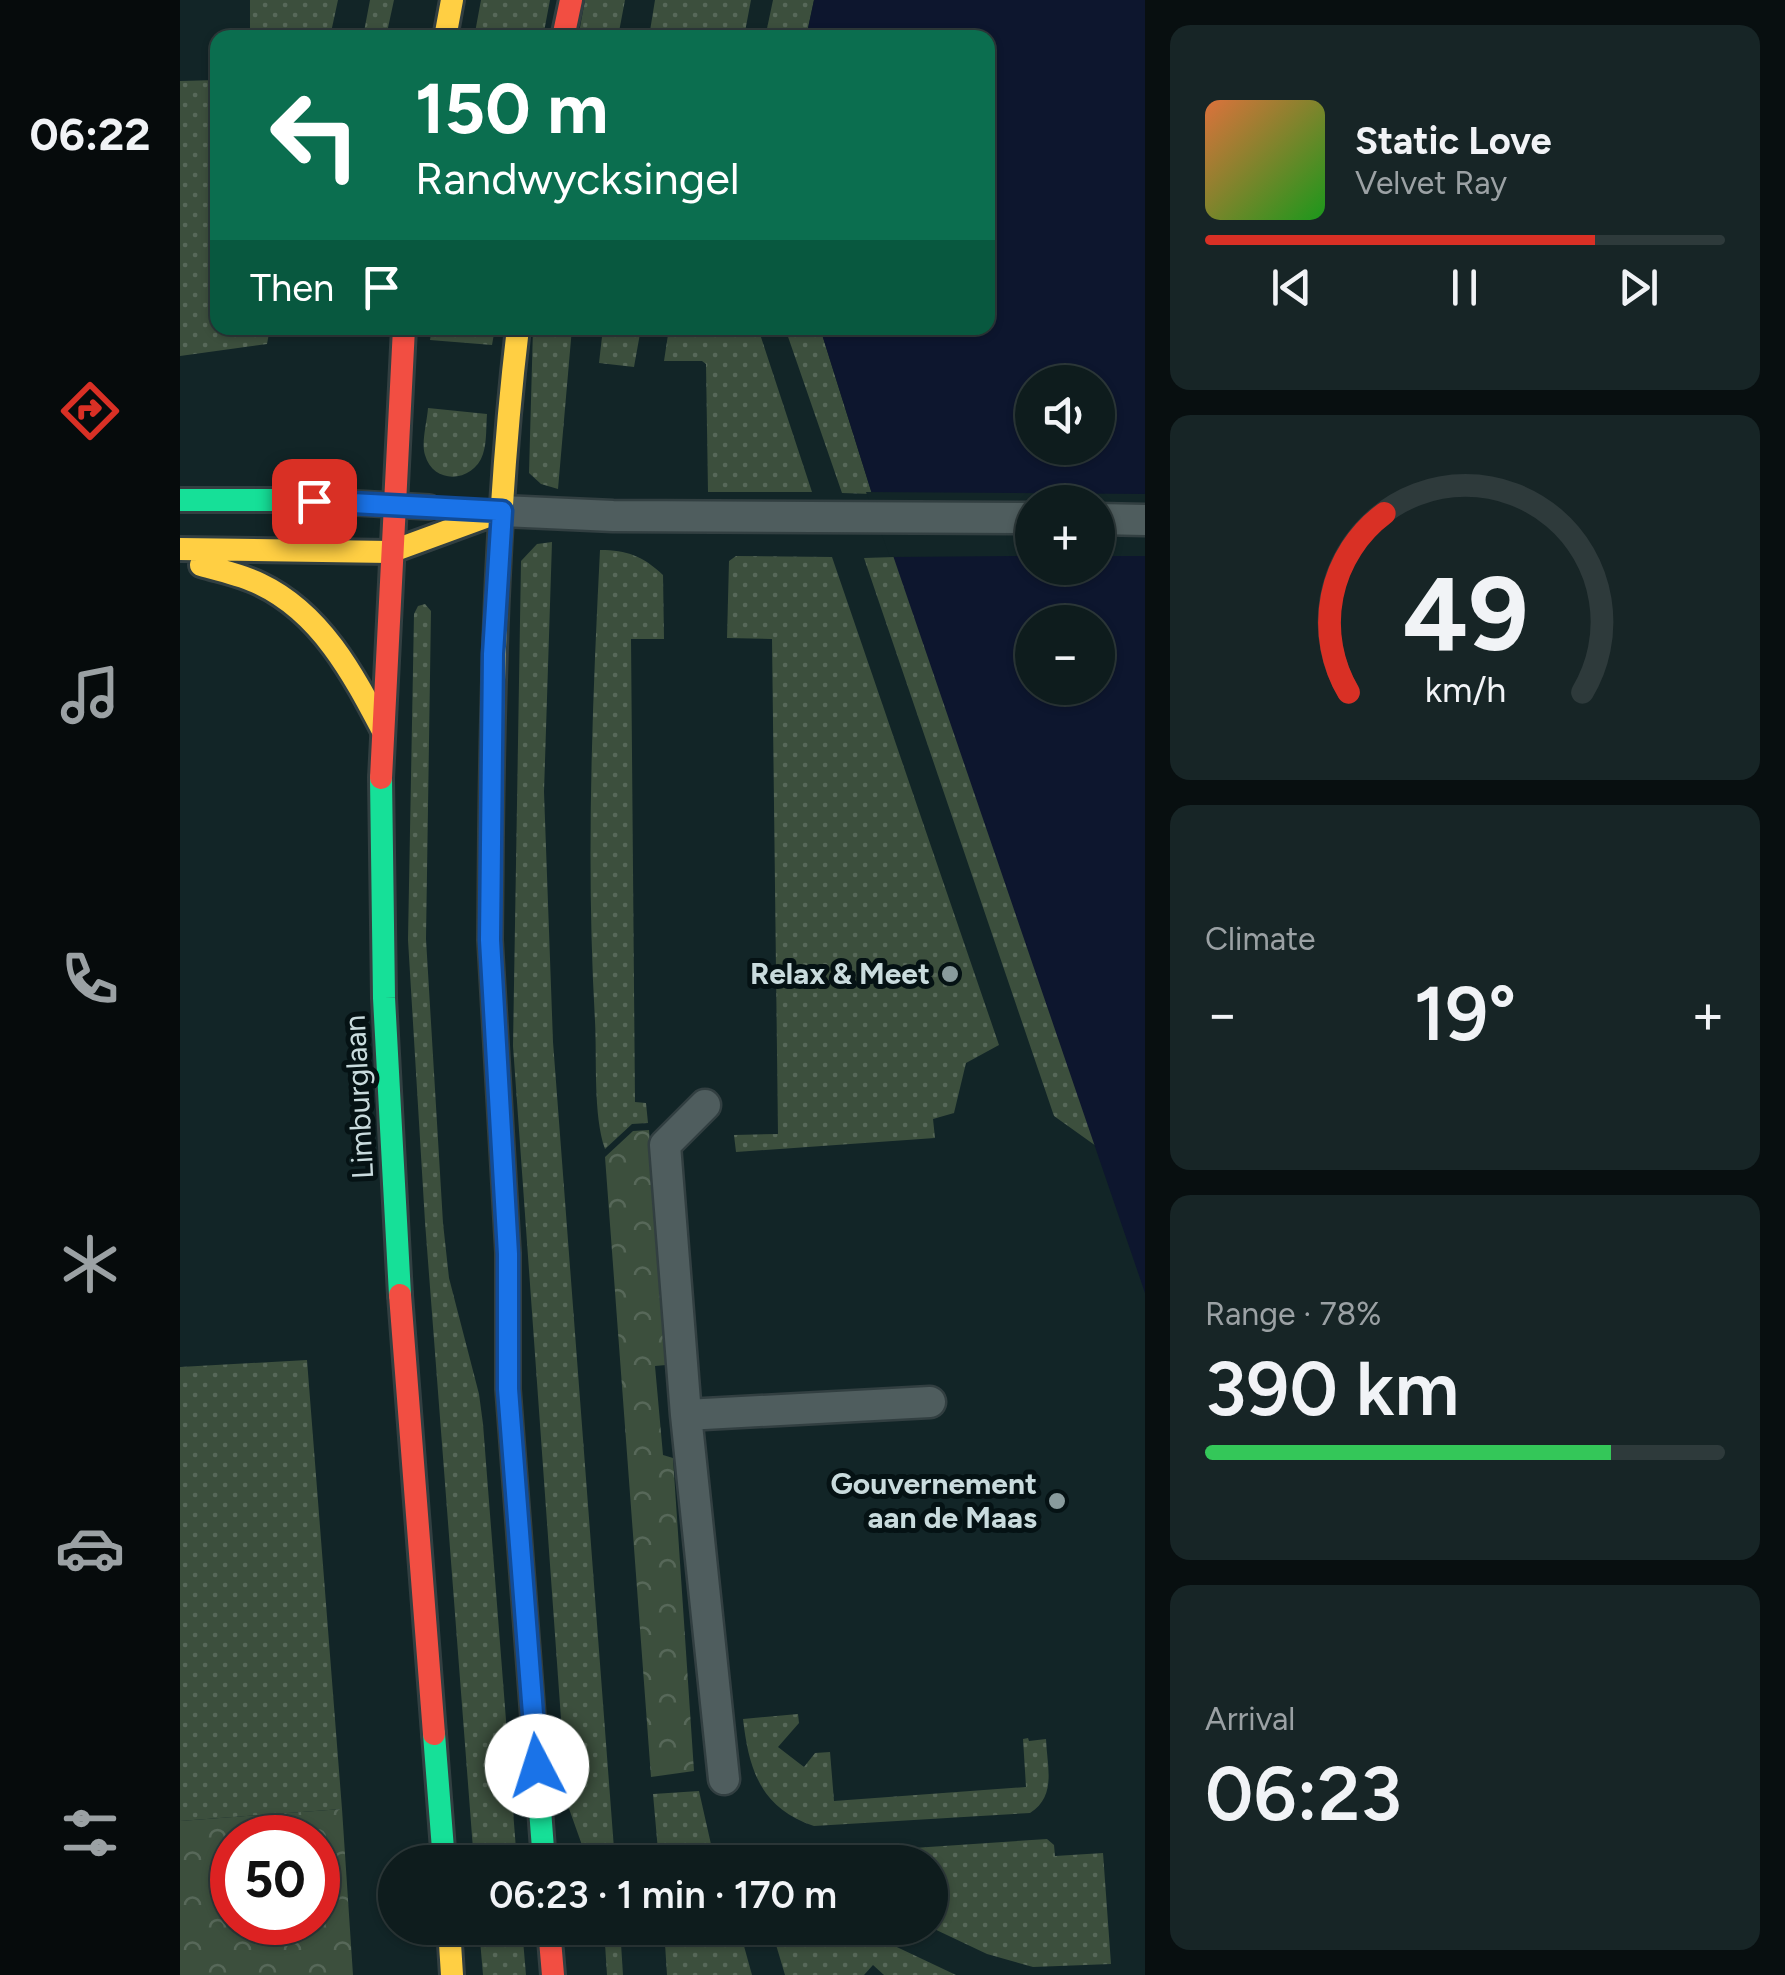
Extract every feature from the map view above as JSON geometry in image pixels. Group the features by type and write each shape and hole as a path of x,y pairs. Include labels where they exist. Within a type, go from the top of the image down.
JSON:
{"main road":[{"path":"446,30 452,0"},
{"path":"564,30 570,0"},
{"name":"Limburglaan","path":"404,335 383,731 384,998 400,1303 443,1845"},
{"path":"517,335 493,654 490,940 508,1254 508,1389 543,1845"},
{"path":"180,500 301,500 502,511"},
{"path":"180,549 390,552 502,511"},
{"path":"180,558 262,584 283,596 342,660 383,731"},
{"path":"450,1945 452,1975"},
{"path":"550,1945 553,1975"}],"lane":[{"path":"502,511 613,516 1015,518"},
{"path":"1115,519 1145,520"},
{"path":"705,1105 665,1144 686,1415 724,1779"},
{"path":"686,1415 930,1402"}],"green space":[{"path":"250,0 338,0 332,30 250,30"},
{"path":"370,0 394,0 388,30 364,30"},
{"path":"481,0 550,0 544,30 475,30"},
{"path":"585,0 625,0 619,30 579,30"},
{"path":"655,0 751,0 745,30 650,30"},
{"path":"773,0 814,0 808,30 767,30"},
{"path":"210,80 210,335 269,335 267,344 180,356 180,81"},
{"path":"431,335 494,335 492,345 430,340"},
{"path":"533,335 571,335 558,489 541,484 529,473"},
{"path":"602,335 640,335 634,367 599,363"},
{"path":"668,335 760,335 812,492 708,492 706,364 664,361"},
{"path":"787,335 822,335 872,494 842,493"},
{"path":"428,408 487,414 483,454 463,475 445,476 430,465 424,445"},
{"path":"552,542 544,792 553,1042 614,1845 582,1845 567,1803 513,1046 521,561 537,544"},
{"path":"600,550 634,555 663,575 664,639 631,639 635,1102 646,1103 648,1123 632,1124 605,1149 597,1104 591,903"},
{"path":"736,556 832,557 999,1045 966,1063 954,1113 933,1119 935,1138 736,1152 734,1135 778,1134 772,639 727,638 729,561"},
{"path":"895,557 1096,1146 1054,1116 864,558"},
{"path":"425,604 431,611 426,939 443,1223 449,1278 483,1424 516,1845 473,1845 425,1222 408,940 414,614 418,606"},
{"path":"649,1130 666,1365 655,1366 663,1455 673,1458 694,1771 651,1777 605,1157 633,1131"},
{"path":"307,1360 342,1809 210,1815 210,1819 180,1821 180,1367"},
{"path":"798,1714 799,1723 778,1747 804,1767 815,1753 830,1752 834,1801 1026,1787 1023,1739 1028,1738 1046,1739 1047,1789 1030,1813 814,1826 781,1809 761,1785 749,1755 743,1719"},
{"path":"699,1791 711,1845 658,1845 653,1794"},
{"path":"342,1809 353,1975 180,1975 180,1821 210,1819 210,1945 340,1945 340,1815 261,1815"},
{"path":"1047,1839 1054,1845 1055,1856 1103,1853 1111,1964 1033,1967 987,1954 948,1936 948,1846"},
{"path":"480,1945 523,1945 526,1975 483,1975"},
{"path":"605,1945 621,1945 623,1975 607,1975"},
{"path":"665,1945 744,1945 752,1975 667,1975"},
{"path":"776,1945 893,1945 956,1975 884,1975 873,1965 864,1975 785,1975"}],"water":[{"path":"814,0 1145,0 1145,1293 872,494 822,335 995,335 995,30 808,30"}],"pier":[{"path":"866,492 1015,493 1015,556 890,557"},
{"path":"1115,494 1145,494 1145,556 1115,556"}],"traffic: fast":[{"path":"180,500 301,500 429,507"},
{"path":"381,778 384,998 400,1295"},
{"path":"491,832 490,940 508,1253 508,1389 543,1845"},
{"path":"434,1734 443,1845"}],"traffic: slow":[{"path":"446,30 452,0"},
{"path":"491,832 498,580 517,335"},
{"path":"180,549 390,552 502,511"},
{"path":"201,565 260,584 301,611 347,667 383,731"},
{"path":"450,1945 452,1975"}],"traffic: jam":[{"path":"565,30 571,0"},
{"path":"381,778 404,335"},
{"path":"400,1295 434,1734"},
{"path":"550,1945 553,1975"}],"place":[{"name":"Relax & Meet","path":"950,974"},
{"name":"Gouvernement aan de Maas","path":"1057,1501"}],"route":[{"path":"314,501 502,511 493,654 490,940 508,1254 508,1389 537,1766"}]}
